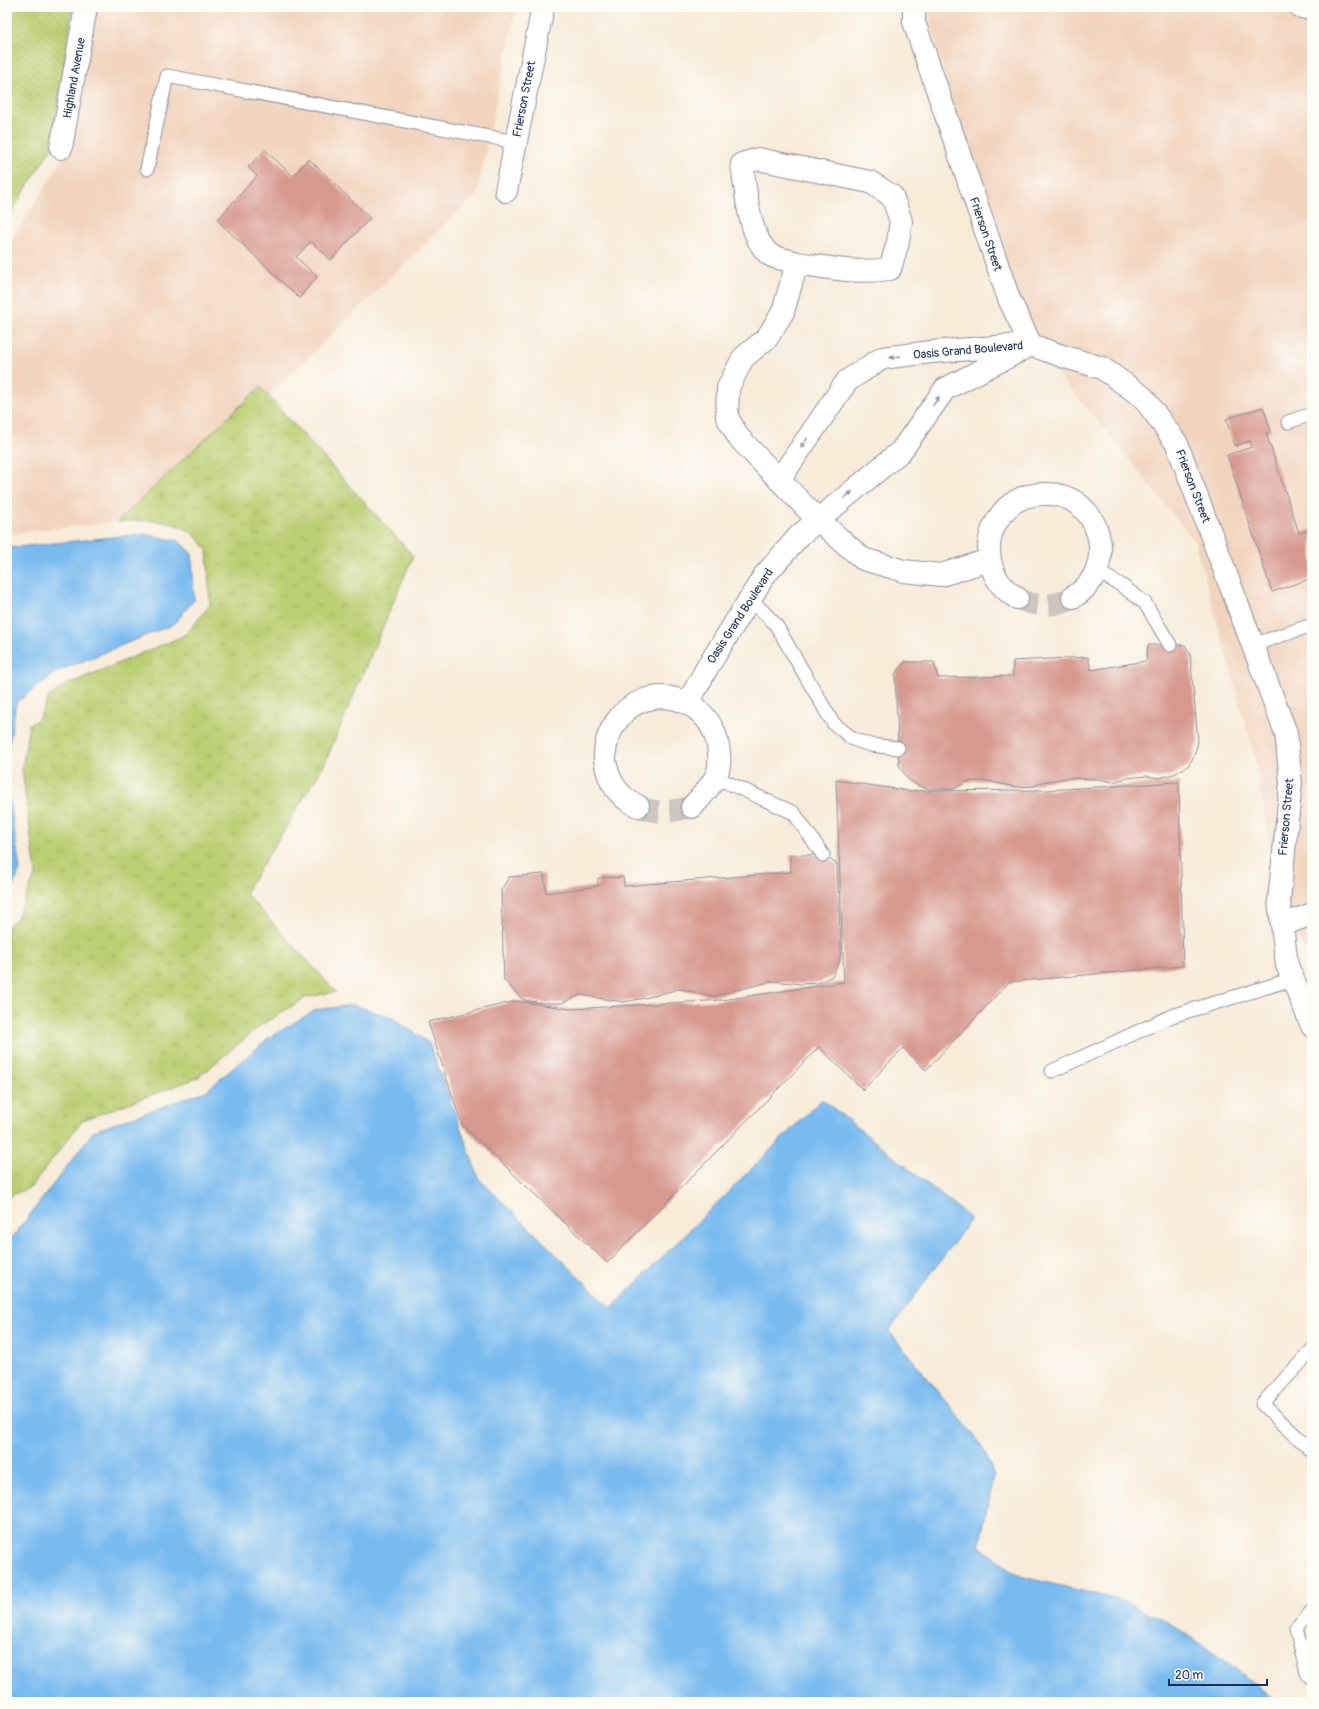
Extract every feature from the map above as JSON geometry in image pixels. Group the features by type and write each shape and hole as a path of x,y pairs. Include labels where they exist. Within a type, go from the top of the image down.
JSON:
{"street":[{"name":"Highland Avenue","path":"61,148 86,7"},
{"name":"Frierson Street","path":"506,191 543,7"},
{"name":"Frierson Street","path":"914,7 914,22 1009,300 1031,345 1102,368 1143,397 1177,444 1286,733 1291,783 1279,901 1287,965 1312,1026"},
{"path":"1301,7 1312,9"},
{"path":"758,158 870,182 892,196 901,221 898,242 890,269 869,272 838,270 797,263 771,256 761,244 750,219 742,164 758,158"},
{"path":"797,263 783,312 767,338 743,358 728,388 727,417 739,438 818,520 863,559 904,571 941,575 989,560"},
{"name":"Oasis Grand Boulevard","path":"779,480 847,381 882,358 931,352 1031,345"},
{"name":"Oasis Grand Boulevard","path":"688,703 707,668 764,576 795,541 901,451 945,389 1031,345"},
{"path":"1017,598 1009,593 996,578 989,560 989,540 1000,515 1014,501 1033,494 1052,493 1065,496 1082,507 1094,522 1100,541 1100,560 1096,571 1082,592 1073,597"},
{"path":"638,806 627,801 614,786 606,768 604,748 610,730 621,714 638,702 657,697 673,698 688,703 707,718 716,736 720,756 715,777 692,807"},
{"path":"1282,925 1312,914"}],"lane":[{"path":"148,169 167,76 516,142"},
{"path":"1288,422 1312,414"},
{"path":"1096,571 1121,585 1145,603 1170,645"},
{"path":"750,598 776,625 833,723 853,739 870,745 898,748"},
{"path":"1253,645 1312,625"},
{"path":"715,777 794,812 823,855"},
{"path":"1052,1071 1172,1016 1293,979"},
{"path":"1312,1350 1262,1404 1312,1451"},
{"path":"1312,1611 1296,1628 1307,1673 1312,1679"}],"shaded area":[{"path":"90,7 516,7 477,194 268,396 259,387 117,522 12,533 7,530 7,293 11,279 7,273 7,247 68,151"},
{"path":"927,7 1312,7 1312,963 1282,911 1254,754 1195,542 1108,433 1005,314"}],"green space":[{"path":"7,7 73,7 51,149 7,218"},
{"path":"260,387 413,556 324,765 245,893 336,992 307,997 261,1025 197,1078 83,1120 31,1187 7,1197 7,927 17,918 36,873 22,769 29,724 38,720 49,697 66,685 181,637 187,633 210,605 207,549 194,535 181,527 163,522 117,522"}],"water":[{"path":"143,534 179,541 192,554 194,600 174,624 56,672 16,703 7,756 7,548"},
{"path":"7,782 20,870 7,900"},
{"path":"353,1005 391,1017 429,1043 479,1179 611,1308 822,1099 971,1219 889,1331 982,1445 994,1476 979,1546 1019,1576 1124,1601 1171,1624 1230,1664 1276,1702 7,1702 7,1239 13,1237 94,1131 206,1091 270,1037 316,1010"}],"building":[{"path":"265,150 293,176 309,159 370,218 331,260 311,241 296,257 317,277 299,298 217,220 257,176 248,167"},
{"path":"1263,407 1271,431 1266,433 1299,533 1312,529 1312,578 1272,592 1227,455 1252,447 1250,441 1235,446 1226,419"},
{"path":"1148,645 1185,645 1190,653 1198,742 1194,756 1188,766 1174,774 1159,778 1147,776 1126,778 1114,782 1098,779 1068,778 1043,782 1034,786 1016,787 988,781 974,781 967,782 954,789 930,789 918,786 907,778 899,765 895,674 905,662 934,662 938,678 1013,676 1013,661 1088,657 1091,670 1146,661"},
{"path":"836,780 908,791 1048,790 1179,782 1183,966 1009,982 926,1070 903,1048 863,1090 819,1047 607,1263 462,1125 428,1022 516,1001 571,1009 722,1000 844,982"},
{"path":"790,855 823,855 837,864 841,950 839,963 832,976 819,983 801,984 773,981 714,996 679,989 623,1002 580,995 562,1003 543,1003 523,1000 504,980 501,890 509,877 544,874 546,893 598,886 598,878 623,877 624,886 791,872"}],"tunnel":[{"path":"1017,598 1038,605 1045,605 1060,603 1073,597"},
{"path":"638,806 651,811 671,811 692,807"}]}
